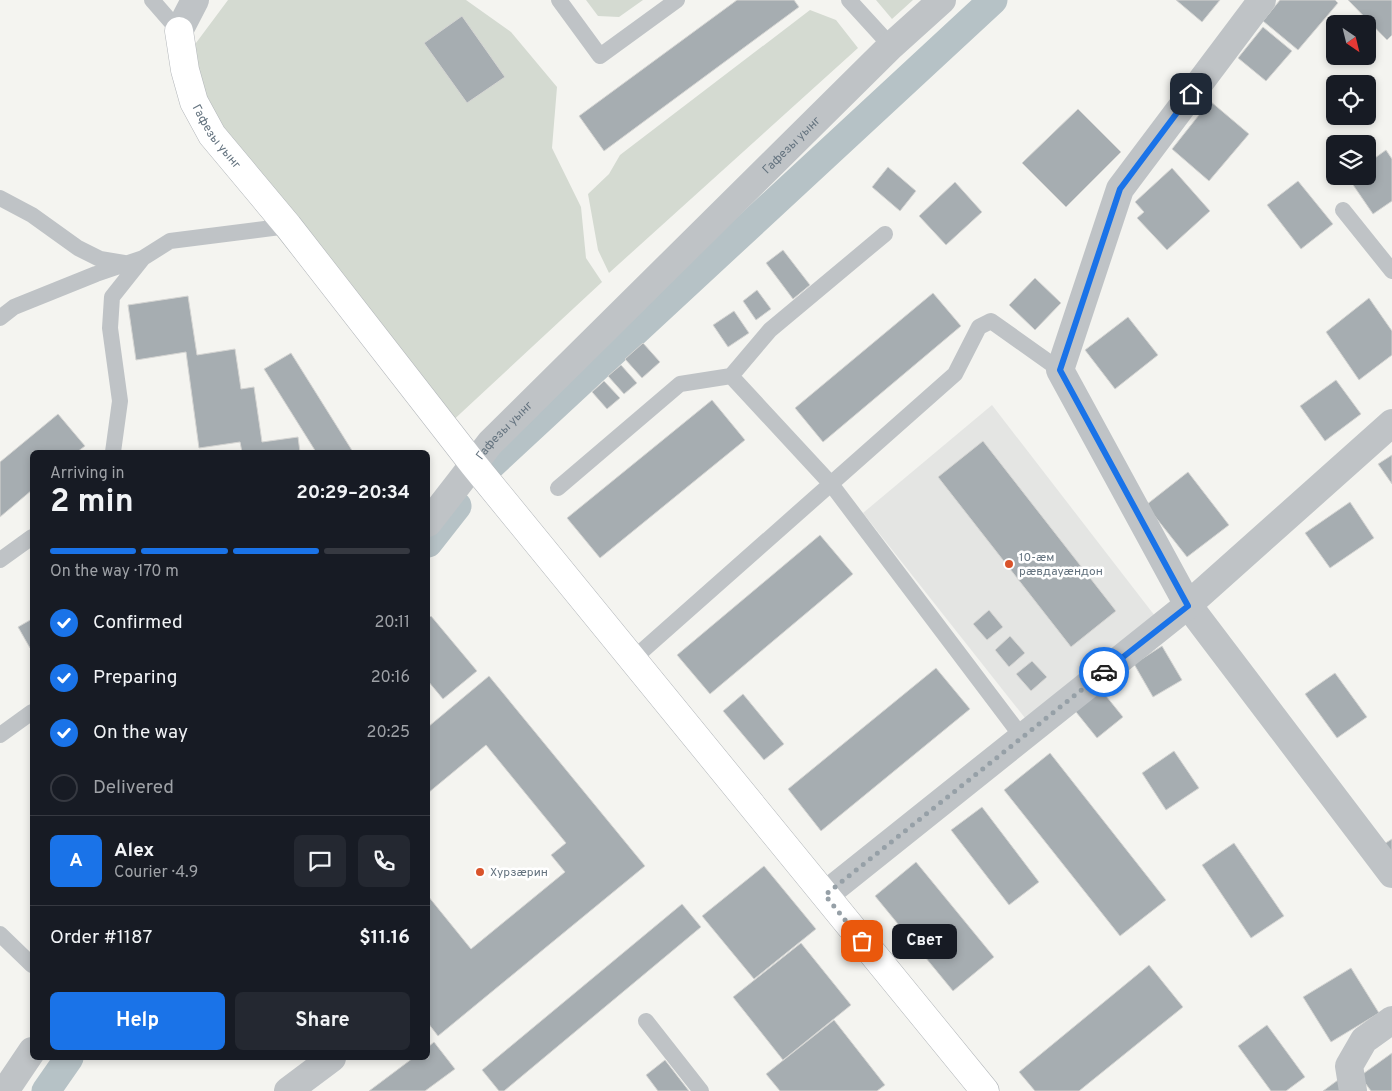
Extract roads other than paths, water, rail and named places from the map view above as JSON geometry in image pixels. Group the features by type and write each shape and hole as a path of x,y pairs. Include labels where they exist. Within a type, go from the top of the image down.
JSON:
{"street":[{"path":"179,31 196,0"},
{"name":"Гафезы уынг","path":"179,31 185,70 194,102 212,135 288,226 474,465 490,443 891,46 942,0"},
{"path":"1262,0 1120,189 1060,370 1188,606 1392,874"},
{"path":"825,895 1188,606 1392,423"},
{"path":"430,520 474,465 985,1091"},
{"path":"1351,1079 1364,1040 1392,1020"},
{"path":"5,1091 30,1054"},
{"path":"288,1091 329,1060"}],"lane":[{"path":"152,0 179,31"},
{"path":"559,0 600,56 677,0"},
{"path":"848,0 891,46"},
{"path":"0,198 32,215 78,248 100,259 126,263"},
{"path":"1344,210 1392,271"},
{"path":"0,318 14,307 143,258 170,241 288,226"},
{"path":"558,488 680,384 731,376 770,330 885,234"},
{"path":"113,450 120,401 110,328 112,298 143,258"},
{"path":"633,659 955,374 979,327 991,321 1060,370"},
{"path":"731,376 831,484 1022,737"},
{"path":"0,560 30,538"},
{"path":"0,735 30,713"},
{"path":"0,934 30,963"},
{"path":"646,1021 701,1091"}],"waterway":[{"path":"491,465 993,0"},
{"path":"430,540 457,506"},
{"path":"46,1091 68,1060"}],"place":[{"name":"10-æм рӕвдауӕндон","path":"1009,564"},
{"name":"Хурзæрин","path":"480,872"},
{"name":"Свет","path":"862,941"}]}
